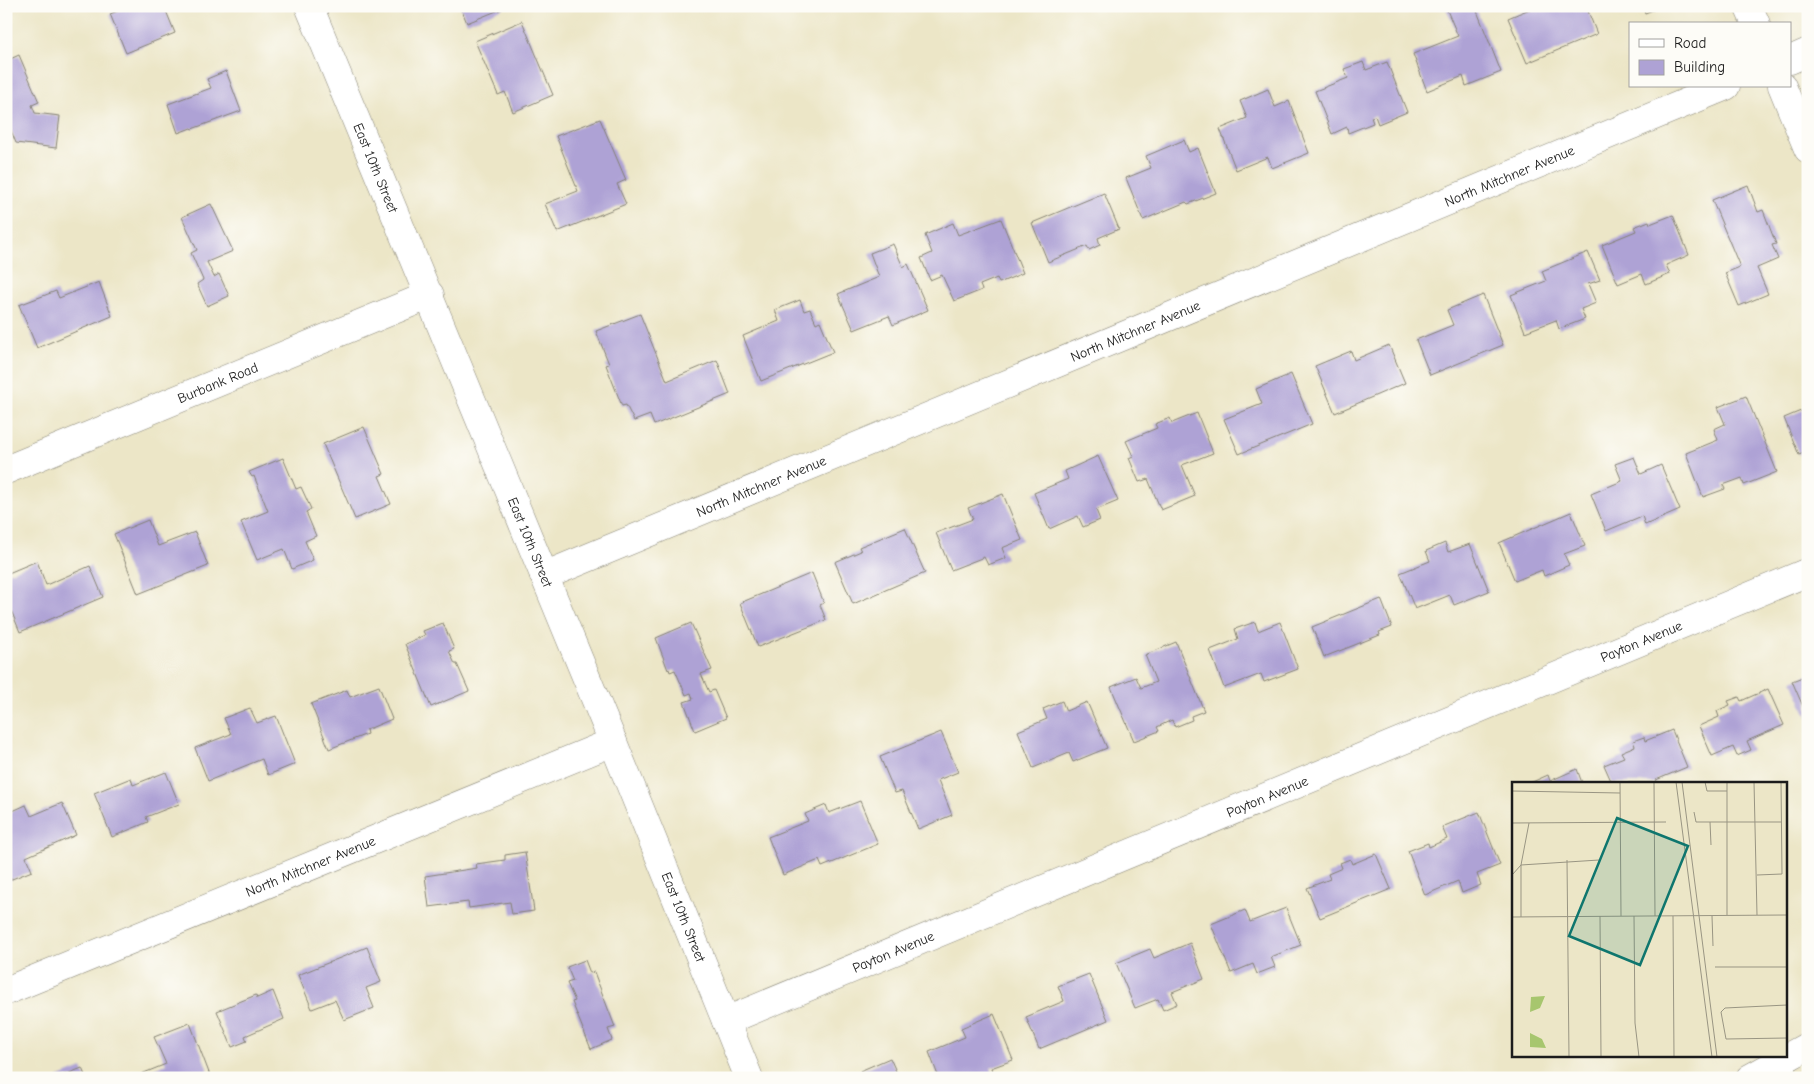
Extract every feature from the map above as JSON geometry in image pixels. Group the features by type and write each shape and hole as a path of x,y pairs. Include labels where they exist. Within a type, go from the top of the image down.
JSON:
{"main road":[{"name":"East 10th Street","path":"309,6 430,296 749,1078"},
{"path":"1748,6 1755,22"},
{"path":"1792,59 1808,52"},
{"name":"North Mitchner Avenue","path":"544,576 1721,88"},
{"path":"1783,88 1808,149"},
{"name":"Burbank Road","path":"6,470 430,296"},
{"name":"Payton Avenue","path":"726,1020 1808,572"},
{"name":"North Mitchner Avenue","path":"6,991 613,742"},
{"path":"1750,1078 1808,1046"}],"building":[{"path":"130,6 164,6 175,33 126,53 110,14"},
{"path":"460,6 503,6 504,8 467,23"},
{"path":"1451,6 1475,6 1501,72 1466,86 1463,76 1427,91 1413,54 1458,36 1446,8"},
{"path":"1537,6 1586,6 1597,34 1527,63 1508,18"},
{"path":"1642,6 1663,6 1645,13"},
{"path":"522,21 553,95 513,112 505,92 498,95 475,41"},
{"path":"19,55 39,102 32,105 35,113 60,116 56,148 16,143 6,118 6,61"},
{"path":"1363,62 1366,70 1387,62 1407,112 1378,124 1375,116 1371,117 1373,123 1348,133 1347,127 1332,134 1315,91 1348,78 1344,69"},
{"path":"226,71 241,111 178,133 168,104 211,88 207,79"},
{"path":"1268,89 1275,107 1289,101 1309,153 1272,168 1268,157 1236,170 1220,129 1247,118 1240,101"},
{"path":"600,119 626,180 617,184 626,204 557,232 545,204 578,191 556,136"},
{"path":"1184,140 1189,152 1198,148 1216,193 1188,204 1186,202 1143,220 1126,178 1151,168 1146,156"},
{"path":"1748,185 1758,212 1763,210 1776,244 1772,245 1778,259 1757,268 1768,294 1739,306 1725,273 1740,267 1712,200"},
{"path":"1104,193 1119,229 1098,238 1100,245 1089,250 1087,246 1048,262 1032,223"},
{"path":"211,204 233,251 207,262 214,277 219,274 229,296 207,306 197,284 203,280 191,253 197,250 182,217"},
{"path":"1673,215 1689,255 1666,265 1670,274 1646,284 1642,274 1618,284 1602,245 1636,231 1634,227 1649,221 1650,224"},
{"path":"1001,219 1023,273 999,283 997,278 980,285 982,290 954,301 942,275 930,280 921,258 932,253 925,235 953,223 958,235"},
{"path":"893,244 903,267 908,264 928,310 893,325 889,316 854,330 838,294 879,277 870,253"},
{"path":"1588,252 1600,280 1588,284 1596,303 1581,309 1585,319 1559,329 1556,320 1525,332 1511,295 1546,281 1542,271"},
{"path":"99,282 112,316 37,348 19,305 56,291 59,298"},
{"path":"1483,295 1503,345 1430,375 1416,340 1453,325 1447,310"},
{"path":"800,300 804,311 810,309 816,323 820,321 833,352 761,381 743,336 779,321 775,310"},
{"path":"640,314 667,381 717,360 730,394 654,425 650,415 634,421 626,405 622,406 606,365 609,364 596,331"},
{"path":"1389,345 1405,383 1335,413 1315,366 1351,351 1354,360"},
{"path":"1291,374 1312,424 1239,454 1224,419 1262,404 1256,389"},
{"path":"1746,396 1777,472 1744,485 1742,478 1723,485 1725,489 1703,497 1686,453 1718,440 1714,429 1725,424 1718,407"},
{"path":"1808,408 1808,451 1799,455 1784,418"},
{"path":"1197,413 1213,453 1182,465 1195,496 1161,510 1148,479 1139,482 1129,458 1133,456 1126,441 1157,428 1155,424 1170,418 1172,423"},
{"path":"364,427 384,474 379,476 391,504 355,519 323,444"},
{"path":"1098,456 1118,501 1096,510 1100,520 1083,527 1078,516 1049,529 1034,493 1068,479 1065,471"},
{"path":"1634,457 1641,474 1661,465 1680,510 1645,525 1642,516 1606,531 1591,494 1622,481 1615,464"},
{"path":"283,458 296,489 301,487 311,509 306,512 316,536 305,541 313,560 292,569 284,549 257,560 241,522 268,511 254,476 252,477 249,472"},
{"path":"1003,494 1022,540 1002,548 1006,558 988,565 984,557 951,570 936,533 973,519 968,508"},
{"path":"1571,512 1585,546 1564,554 1569,565 1544,576 1542,570 1515,581 1499,543"},
{"path":"148,520 158,546 195,532 208,566 138,594 114,534"},
{"path":"905,528 925,573 853,604 835,562 861,551 859,547"},
{"path":"1445,543 1448,552 1470,544 1489,591 1454,605 1450,595 1415,609 1400,573 1430,561 1426,551"},
{"path":"37,561 46,585 90,566 103,597 20,632 6,598 6,574"},
{"path":"812,573 824,603 820,605 826,620 758,647 740,603"},
{"path":"1381,599 1392,627 1379,632 1380,635 1324,657 1312,627"},
{"path":"1255,622 1258,631 1280,622 1298,669 1264,682 1261,674 1224,688 1210,650 1238,639 1235,629"},
{"path":"443,623 454,649 449,651 469,691 431,707 405,644 425,635 423,631"},
{"path":"691,623 712,670 701,674 709,692 714,690 726,718 695,731 684,702 693,699 691,693 686,695 675,670 670,672 668,670 656,638"},
{"path":"1176,642 1204,711 1191,716 1192,720 1175,727 1172,720 1157,727 1159,731 1134,741 1111,687 1136,677 1141,688 1156,682 1145,655"},
{"path":"1808,675 1808,718 1792,681"},
{"path":"379,686 392,719 366,730 367,734 329,749 311,704 347,690 350,697"},
{"path":"1768,689 1784,725 1747,741 1751,750 1737,756 1733,747 1712,756 1699,726 1719,717 1717,711 1730,705 1728,701 1739,697 1741,701"},
{"path":"1062,701 1066,711 1087,702 1107,748 1073,762 1069,753 1033,768 1018,731 1047,719 1043,709"},
{"path":"250,708 257,723 276,716 295,764 268,775 262,759 208,781 195,748 231,734 224,718"},
{"path":"1672,730 1687,767 1656,780 1657,782 1612,782 1604,765 1624,757 1621,752 1635,746 1633,741 1644,737 1645,741"},
{"path":"941,732 958,772 938,780 952,815 918,829 902,791 895,793 880,757"},
{"path":"1577,769 1582,782 1532,782 1548,775 1550,781"},
{"path":"166,772 179,804 146,817 148,822 112,837 94,793 131,778 133,785"},
{"path":"860,801 878,844 822,867 819,860 783,875 768,837 808,821 805,814 826,805 829,813"},
{"path":"62,803 76,835 26,857 32,871 7,881 6,814 26,805 31,816"},
{"path":"1479,812 1500,865 1477,874 1481,885 1462,893 1458,881 1425,895 1408,851 1428,843 1429,847 1447,839 1442,827"},
{"path":"525,852 534,911 512,914 510,902 469,908 468,902 429,907 425,876 477,868 476,864 505,860 505,855"},
{"path":"1376,854 1391,889 1320,918 1307,888 1330,879 1328,874 1342,868 1340,863 1350,859 1352,864"},
{"path":"1286,908 1301,945 1271,957 1275,967 1257,974 1253,964 1231,973 1211,924 1245,910 1250,922"},
{"path":"1190,943 1204,979 1172,992 1177,1004 1163,1010 1158,999 1135,1008 1116,963 1150,949 1154,958"},
{"path":"367,947 381,982 366,988 374,1008 344,1020 335,1000 312,1009 298,975"},
{"path":"585,960 590,973 594,972 615,1027 608,1029 612,1040 591,1049 572,1002 575,1001 567,983 573,981 567,967"},
{"path":"1089,974 1108,1020 1039,1049 1026,1017 1064,1001 1058,986"},
{"path":"273,991 284,1019 245,1036 247,1041 232,1047 217,1011 256,995 257,998"},
{"path":"994,1014 1013,1060 991,1068 995,1078 972,1078 971,1076 968,1078 939,1078 929,1052 965,1037 961,1028"},
{"path":"190,1023 211,1078 141,1078 139,1075 166,1064 154,1037"},
{"path":"890,1058 899,1078 863,1078 860,1071"},
{"path":"82,1068 86,1078 57,1078"}]}
